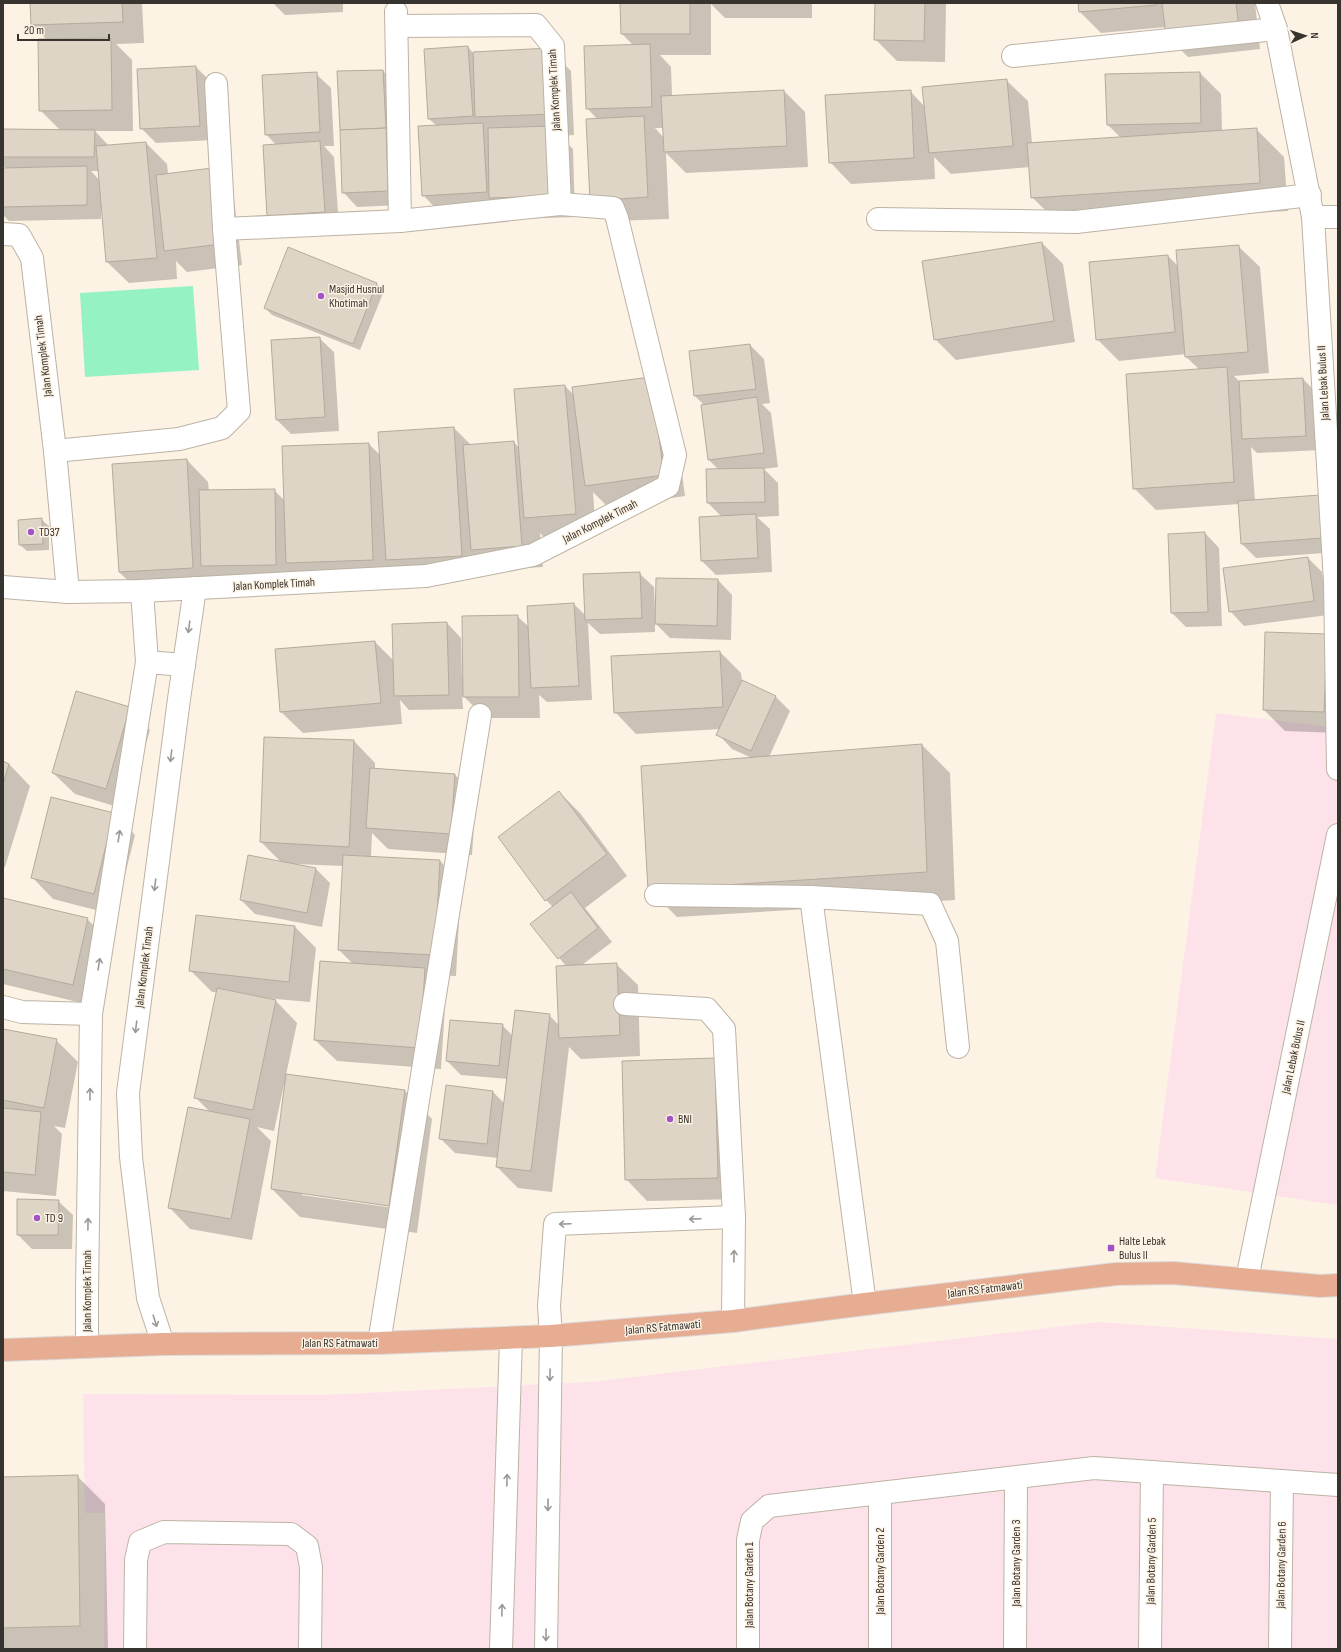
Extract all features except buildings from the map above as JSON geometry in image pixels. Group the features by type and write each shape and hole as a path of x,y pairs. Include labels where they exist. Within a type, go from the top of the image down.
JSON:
{"main road":[{"name":"Jalan RS Fatmawati","path":"3,1350 163,1344 379,1343 551,1336 733,1321 1116,1274 1173,1273 1332,1288"}],"street":[{"name":"Jalan Lebak Bulus II","path":"1267,3 1276,29 1310,195 1313,217 1337,581 1338,769"},
{"name":"Jalan Komplek Timah","path":"400,221 397,19 536,25 552,46 560,204"},
{"path":"1013,56 1276,29"},
{"path":"55,451 179,439 222,428 239,411 224,229 216,84"},
{"path":"878,219 1076,222 1310,195"},
{"name":"Jalan Komplek Timah","path":"3,587 68,592 142,591 426,576 533,555 668,486 675,455 651,353 617,218 613,208 560,204 400,221 224,229"},
{"path":"1313,217 1338,217"},
{"name":"Jalan Komplek Timah","path":"3,234 19,235 32,258 55,451 68,592"},
{"name":"Jalan Komplek Timah","path":"163,1344 148,1298 131,1157 128,1092 194,588"},
{"name":"Jalan Komplek Timah","path":"87,1347 91,1014 147,662 142,591"},
{"path":"147,662 184,664"},
{"path":"379,1343 480,715"},
{"name":"Jalan Lebak Bulus II","path":"1247,1279 1338,836"},
{"path":"656,895 811,897 930,904 947,941 958,1047"},
{"path":"811,897 865,1304"},
{"path":"625,1004 708,1009 724,1029 734,1217 733,1321"},
{"path":"3,1007 22,1012 91,1014"},
{"path":"546,1649 551,1336 550,1306 555,1224 734,1217"},
{"path":"501,1649 511,1338"},
{"path":"880,1493 1094,1468 1338,1485"},
{"name":"Jalan Botany Garden 5","path":"1150,1649 1152,1472"},
{"name":"Jalan Botany Garden 3","path":"1015,1649 1016,1478"},
{"name":"Jalan Botany Garden 6","path":"1280,1649 1282,1481"},
{"name":"Jalan Botany Garden 1","path":"748,1649 748,1540 752,1521 769,1506 880,1493"},
{"name":"Jalan Botany Garden 2","path":"880,1493 880,1649"},
{"path":"135,1649 136,1560 140,1542 164,1532 291,1534 307,1546 311,1566 310,1649"}],"shaded area":[{"path":"1216,713 1338,728 1338,1205 1155,1178"},
{"path":"1098,1322 1338,1339 1338,1649 104,1649 105,1513 85,1513 83,1394 324,1395 591,1382"}],"green space":[{"path":"193,286 199,370 85,377 80,293"}],"place":[{"name":"Masjid Husnul Khotimah","path":"321,296"},
{"name":"TD37","path":"31,532"},
{"name":"BNI","path":"670,1119"},
{"name":"TD 9","path":"37,1218"},
{"name":"Halte Lebak Bulus II","path":"1111,1248"}]}
